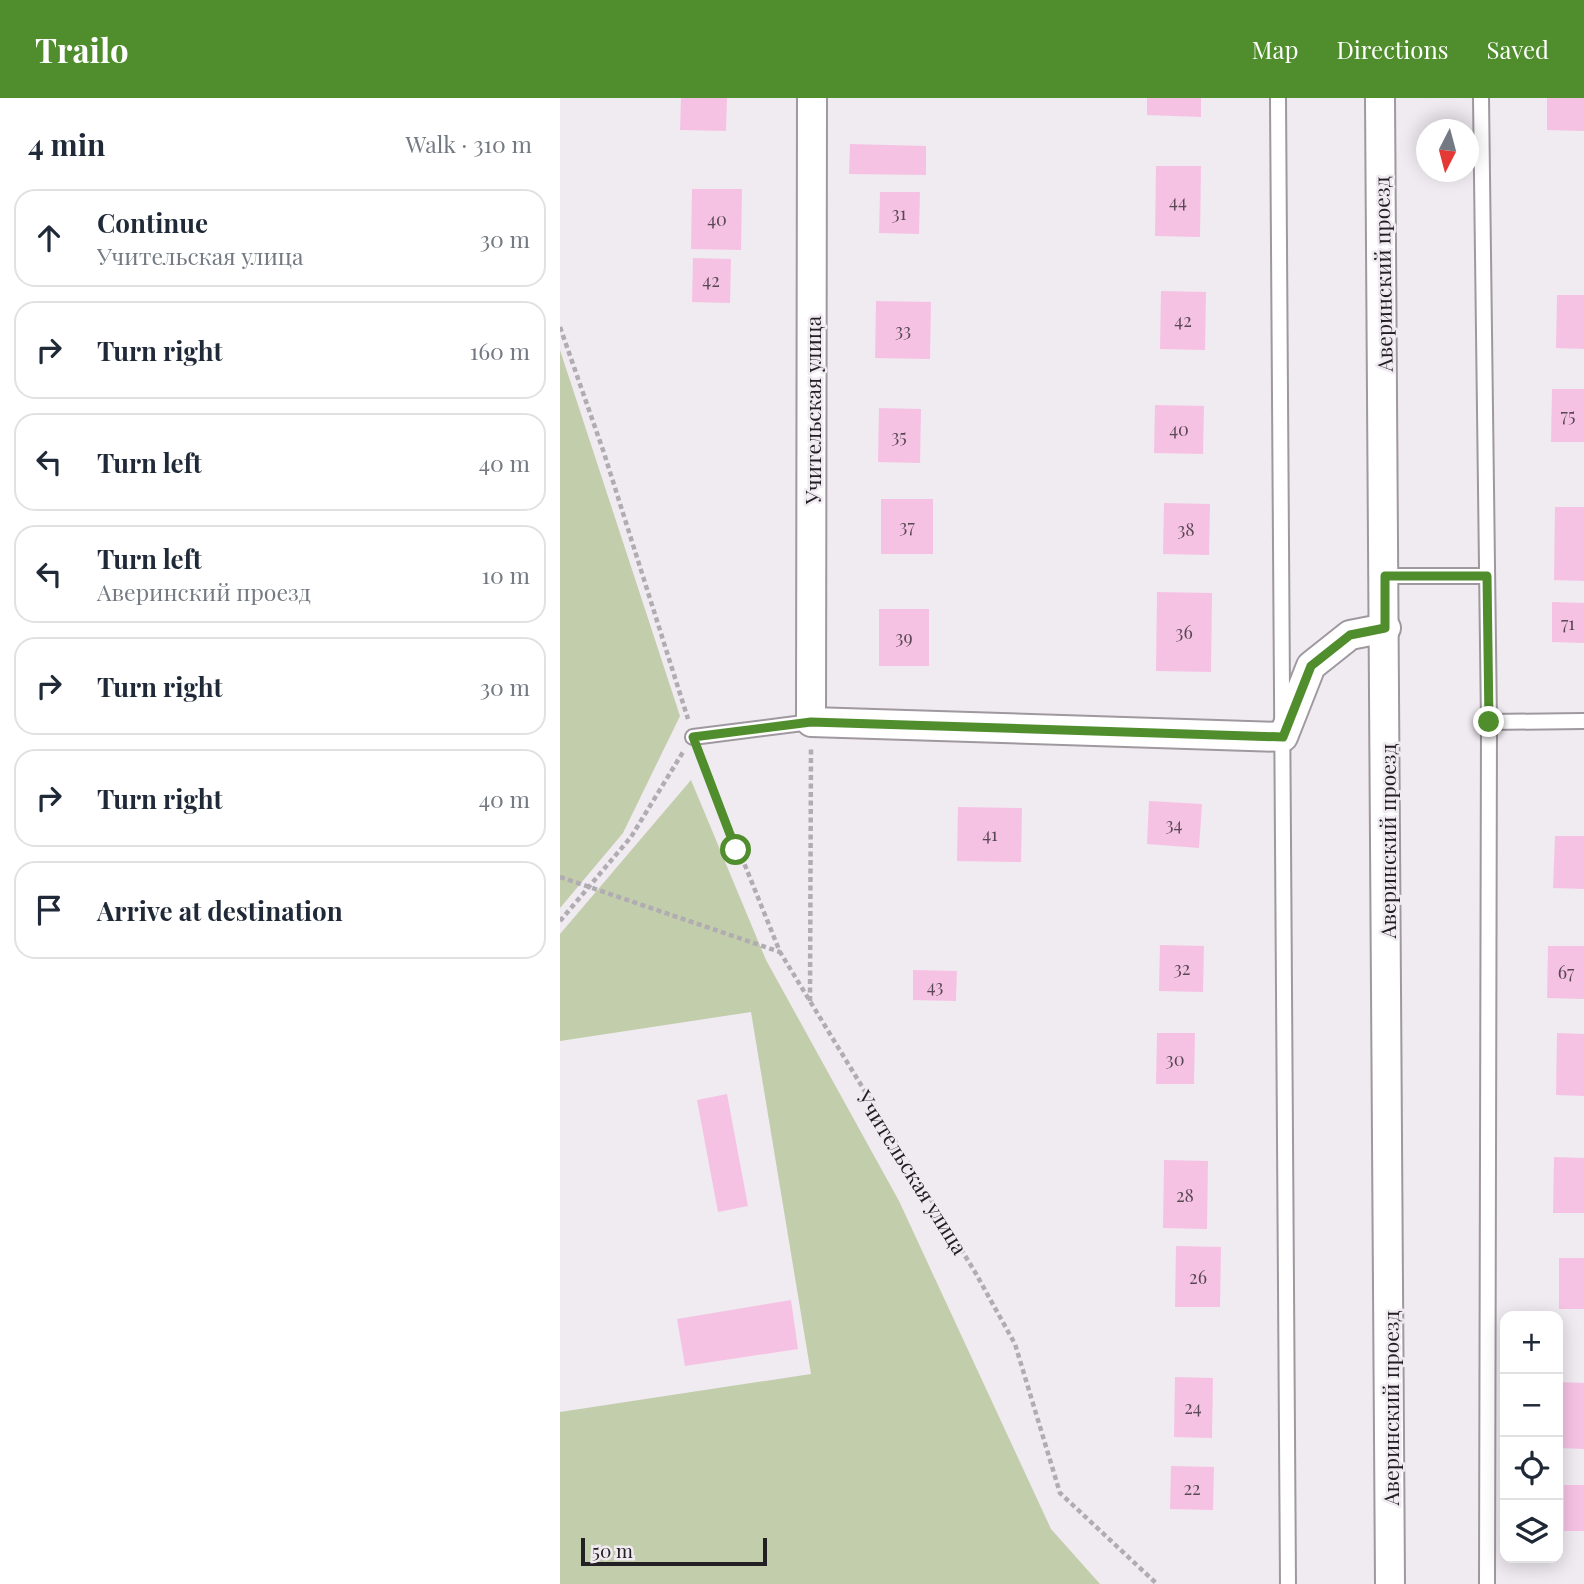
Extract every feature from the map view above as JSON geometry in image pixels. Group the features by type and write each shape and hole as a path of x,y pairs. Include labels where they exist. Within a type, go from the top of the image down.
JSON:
{"street":[{"name":"Учительская улица","path":"811,722 812,98"},
{"name":"Аверинский проезд","path":"1380,98 1390,1584"},
{"path":"811,722 1283,737 1311,666 1350,635 1385,628"}],"lane":[{"path":"1278,98 1288,1584"},
{"path":"1481,98 1489,722 1488,1584"},
{"path":"1385,576 1487,576"},
{"path":"1489,722 1584,721"},
{"path":"693,737 811,722"}],"path":[{"name":"Учительская улица","path":"560,327 604,453 693,737 736,850 780,952 975,1272 1015,1344 1060,1493 1157,1584"},
{"path":"810,1003 811,722"},
{"path":"560,920 631,837 693,737"},
{"path":"560,877 587,889 780,952"}],"green space":[{"path":"560,350 680,716 623,833 560,908"},
{"path":"691,780 766,960 899,1201 1051,1529 1100,1584 560,1584 560,1412 811,1374 751,1012 560,1041 560,934"}],"building":[{"path":"681,98 727,98 726,131 680,130"},
{"path":"1147,98 1201,98 1201,117 1147,115"},
{"path":"1547,98 1584,98 1584,131 1547,130"},
{"path":"850,144 926,146 926,175 849,174"},
{"path":"1156,166 1201,166 1200,237 1155,236"},
{"path":"692,189 742,189 741,250 691,249"},
{"path":"880,192 920,192 919,234 879,233"},
{"path":"693,258 731,259 730,303 692,302"},
{"path":"1161,291 1206,292 1205,350 1160,349"},
{"path":"1557,295 1584,295 1584,349 1556,348"},
{"path":"876,301 931,302 930,359 875,358"},
{"path":"1552,389 1584,389 1584,442 1551,442"},
{"path":"1155,405 1204,406 1203,454 1154,453"},
{"path":"879,408 921,409 920,463 878,462"},
{"path":"881,499 933,499 933,554 881,554"},
{"path":"1164,503 1210,504 1209,555 1163,554"},
{"path":"1555,507 1584,507 1584,581 1554,580"},
{"path":"1157,592 1212,593 1211,672 1156,671"},
{"path":"1552,602 1584,603 1584,643 1552,642"},
{"path":"879,609 929,609 929,666 879,666"},
{"path":"1149,801 1202,804 1199,848 1147,844"},
{"path":"958,807 1022,808 1021,862 957,861"},
{"path":"1555,836 1584,836 1584,889 1553,888"},
{"path":"1160,945 1204,946 1203,992 1159,991"},
{"path":"1548,946 1584,946 1584,999 1547,998"},
{"path":"913,970 957,971 956,1001 913,1000"},
{"path":"1157,1033 1195,1033 1194,1084 1156,1084"},
{"path":"1557,1033 1584,1034 1584,1096 1556,1095"},
{"path":"727,1094 748,1206 718,1212 697,1100"},
{"path":"1554,1157 1584,1158 1584,1213 1553,1213"},
{"path":"1164,1160 1208,1161 1207,1229 1163,1228"},
{"path":"1176,1246 1221,1247 1220,1307 1175,1307"},
{"path":"1559,1258 1584,1258 1584,1309 1559,1309"},
{"path":"791,1300 798,1349 685,1366 677,1319"},
{"path":"1175,1377 1213,1378 1212,1438 1174,1437"},
{"path":"1563,1382 1584,1383 1584,1449 1563,1448"},
{"path":"1171,1466 1214,1467 1213,1510 1170,1509"},
{"path":"1564,1485 1584,1485 1584,1531 1564,1531"}],"route":[{"path":"736,850 693,737 811,722 1283,737 1311,666 1350,635 1385,628 1385,576 1487,576 1489,722"}]}
